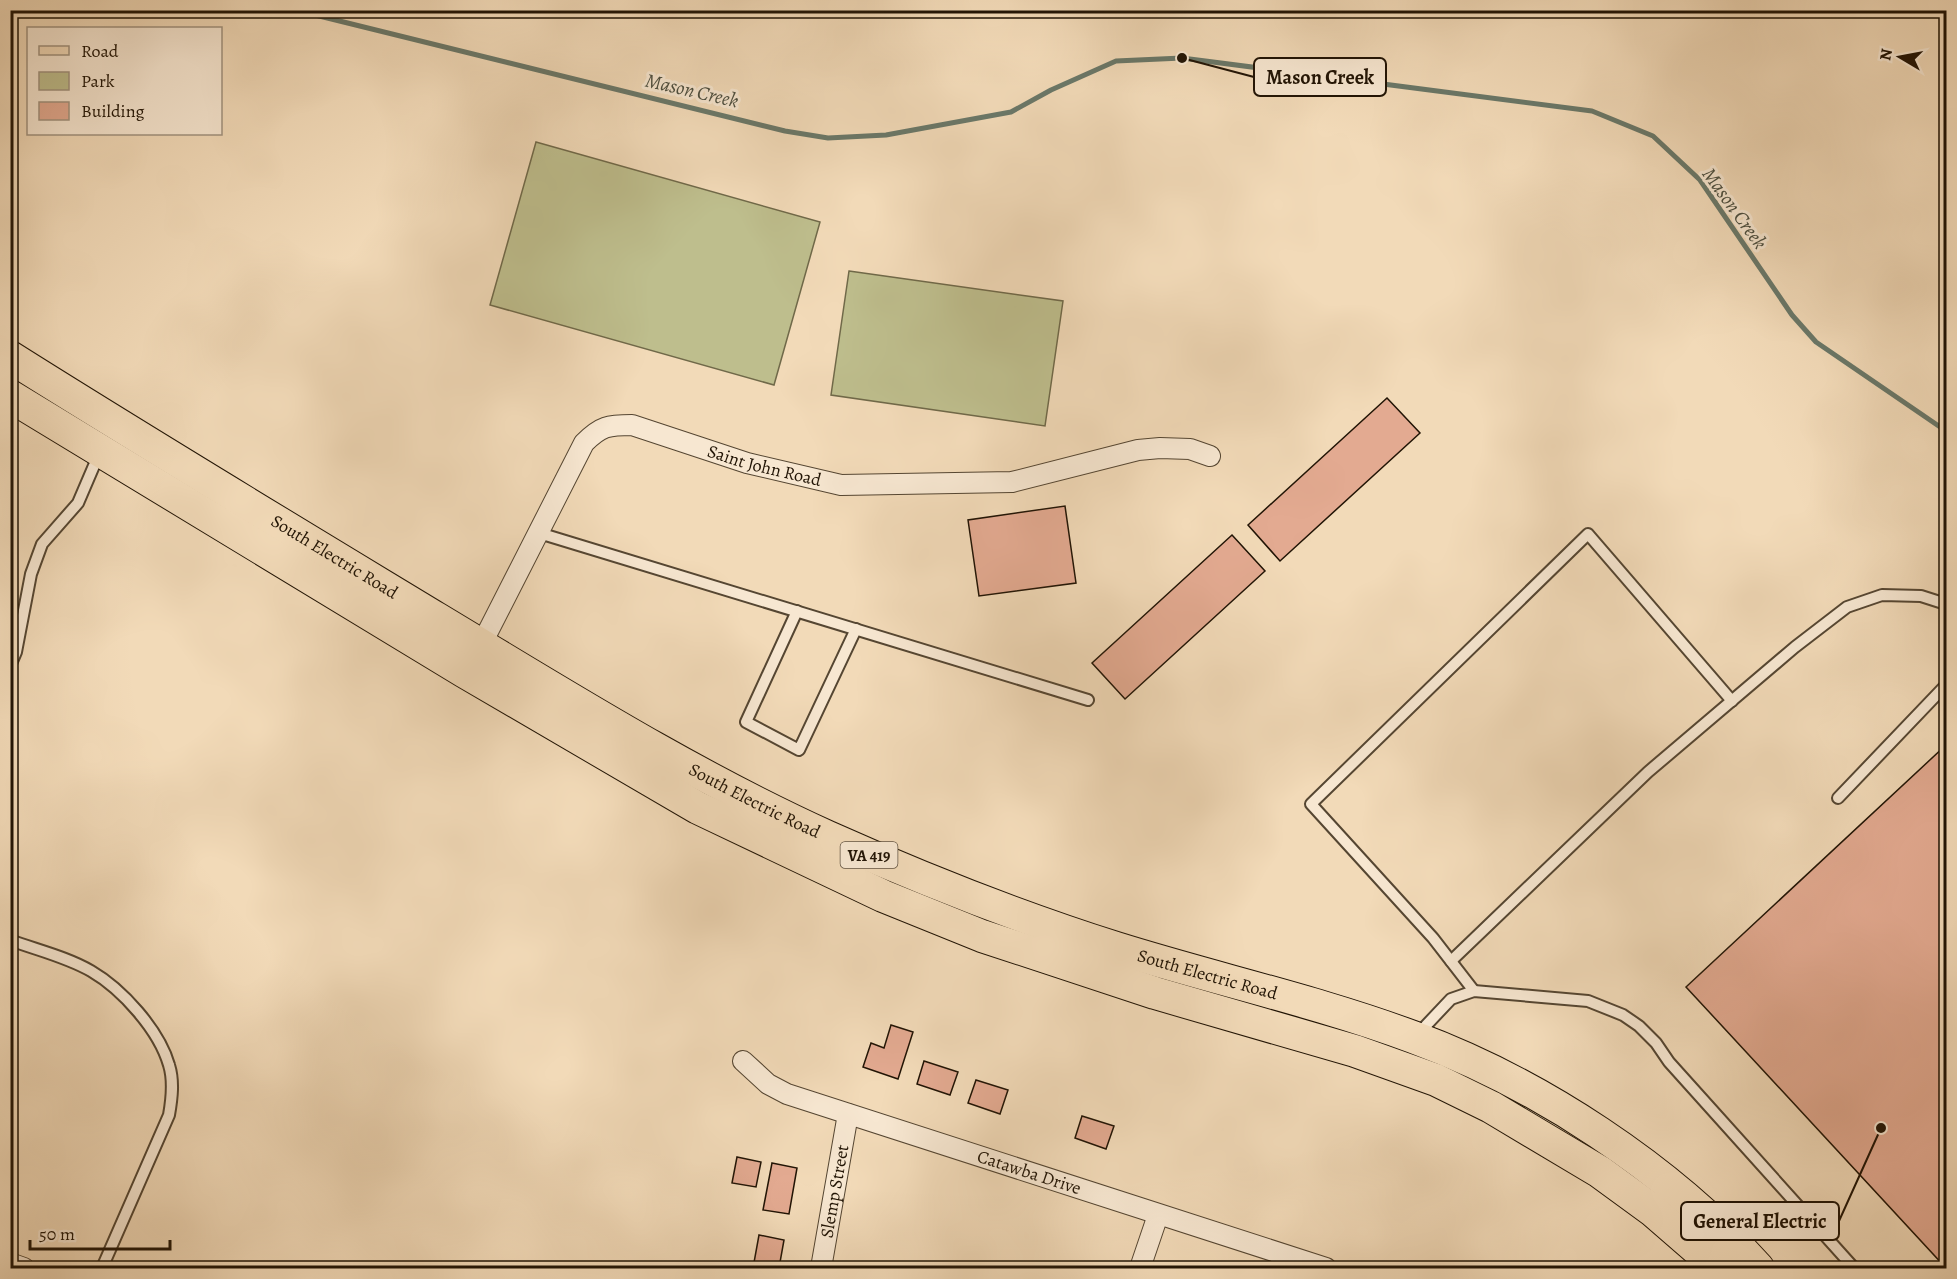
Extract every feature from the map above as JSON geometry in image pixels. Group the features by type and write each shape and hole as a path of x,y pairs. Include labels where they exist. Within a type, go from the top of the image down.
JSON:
{"main road":[{"name":"South Electric Road","path":"10,357 109,438 465,672 698,807 883,896 1045,958 1407,1051 1510,1081 1604,1138 1662,1179 1711,1222 1758,1269"},
{"name":"South Electric Road","path":"10,396 109,438 482,646 635,737 740,795 826,836 995,907 1117,948 1357,1017 1491,1107 1570,1153 1652,1210 1719,1269"}],"street":[{"name":"Saint John Road","path":"465,672 482,646 584,443 597,429 612,425 632,425 747,463 841,484 1012,482 1138,450 1160,448 1190,449 1210,456"},
{"name":"Catawba Drive","path":"743,1061 768,1084 787,1094 1326,1269"},
{"name":"Slemp Street","path":"821,1269 848,1114"},
{"path":"1140,1269 1158,1215"},
{"path":"10,1263 24,1269"}],"lane":[{"path":"10,666 16,652 31,574 42,544 78,503 109,438"},
{"path":"539,533 1088,700"},
{"path":"1474,991 1451,961 1311,804 1588,534 1732,700"},
{"path":"1451,961 1648,772 1732,700 1847,607 1882,596 1921,596 1947,604"},
{"path":"797,611 746,722 799,750 856,629"},
{"path":"1838,798 1947,685"},
{"path":"10,940 90,970 114,986 152,1032 169,1063 172,1095 169,1115 102,1269"},
{"path":"1407,1051 1451,999 1474,991 1588,1001 1623,1015 1639,1026 1854,1269"}],"green space":[{"path":"536,142 820,222 774,385 490,305"},
{"path":"849,271 1063,301 1045,426 831,395"}],"building":[{"path":"1387,398 1420,433 1280,561 1248,525"},
{"path":"1065,506 1076,583 979,596 968,520"},
{"path":"1232,535 1265,571 1125,699 1092,663"},
{"path":"1946,745 1946,1268 1686,987"},
{"path":"891,1025 913,1032 898,1079 863,1067 871,1043 884,1048"},
{"path":"924,1061 958,1072 950,1095 917,1084"},
{"path":"976,1080 1008,1090 1000,1114 968,1103"},
{"path":"1082,1116 1114,1126 1106,1149 1075,1138"},
{"path":"737,1157 761,1162 756,1187 732,1183"},
{"path":"772,1163 797,1168 789,1214 763,1210"},
{"path":"759,1235 784,1240 779,1268 753,1268"}],"waterway":[{"name":"Mason Creek","path":"295,10 785,131 828,138 886,135 1011,112 1051,90 1116,61 1182,58 1592,111 1653,136 1700,180 1792,315 1816,342 1946,431"}],"place":[{"name":"Mason Creek","path":"1182,58"},
{"name":"General Electric","path":"1881,1128"}]}
